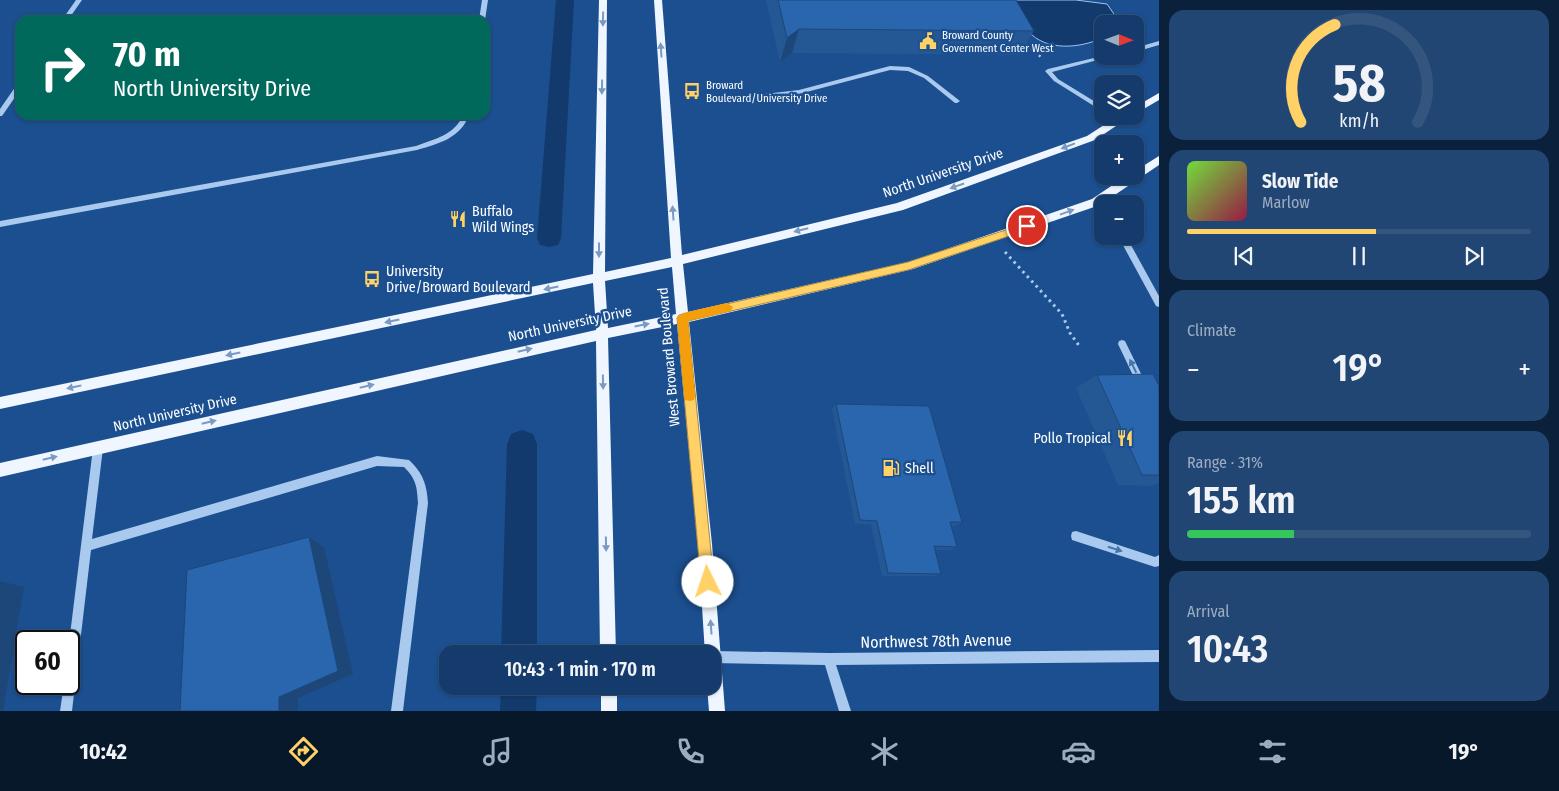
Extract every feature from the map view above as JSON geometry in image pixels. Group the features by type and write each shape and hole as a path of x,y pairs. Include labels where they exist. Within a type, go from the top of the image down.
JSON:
{"main road":[{"path":"603,0 599,278 602,333 608,645"},
{"name":"West Broward Boulevard","path":"658,0 678,261 705,544 712,645"},
{"path":"1144,105 1159,96"},
{"name":"North University Drive","path":"0,403 678,261 899,206 1091,138 1110,125"},
{"name":"North University Drive","path":"1144,170 1159,160"},
{"name":"North University Drive","path":"1112,195 1124,185"},
{"name":"North University Drive","path":"0,470 602,333 683,318 908,266 992,238 1094,207"},
{"path":"609,695 609,711"},
{"name":"West Broward Boulevard","path":"717,695 718,711"}],"street":[{"path":"69,15 79,0"},
{"path":"483,15 485,0"},
{"path":"1144,47 1159,43"},
{"path":"1094,60 1048,71 1056,80 1094,104"},
{"path":"755,97 799,92 890,68 909,69 926,77 957,101"},
{"path":"0,114 15,92"},
{"path":"0,224 416,148 446,138 465,120"},
{"path":"1127,245 1159,304"},
{"path":"1122,344 1147,394"},
{"path":"66,711 98,448"},
{"path":"86,546 377,462 406,463 418,474 423,484 424,503 397,711"},
{"path":"1076,536 1155,562 1159,560"},
{"name":"Northwest 78th Avenue","path":"721,657 1159,656"},
{"path":"829,658 845,711"}],"path":[{"path":"1022,41 1054,70"},
{"path":"992,238 1062,314 1070,333 1080,347"}],"water":[{"path":"1011,0 1076,0 1107,4 1115,15 1094,15 1094,41 1074,46 1054,45 1035,38 1021,20"}],"building":[{"path":"778,0 1016,0 1034,31 799,29 787,38"},
{"path":"1153,374 1159,384 1159,475 1142,475 1097,375"},
{"name":"Shell","path":"836,404 929,406 962,522 950,522 957,547 934,546 941,574 888,573 877,521 860,520"},
{"path":"309,537 338,671 279,697 279,711 180,711 187,570"}],"waterway":[{"path":"549,238 565,0"},
{"path":"519,645 522,444"},
{"path":"518,711 519,695"}],"slow traffic":[{"path":"690,396 683,318 727,307"}],"place":[{"name":"Broward County Government Center West","path":"928,41"},
{"name":"Broward Boulevard/University Drive","path":"692,91"},
{"name":"Buffalo Wild Wings","path":"458,219"},
{"name":"University Drive/Broward Boulevard","path":"372,279"},
{"name":"Pollo Tropical","path":"1125,438"},
{"name":"Shell","path":"891,468"}],"route":[{"path":"708,582 683,318 908,266 1027,226"}]}
